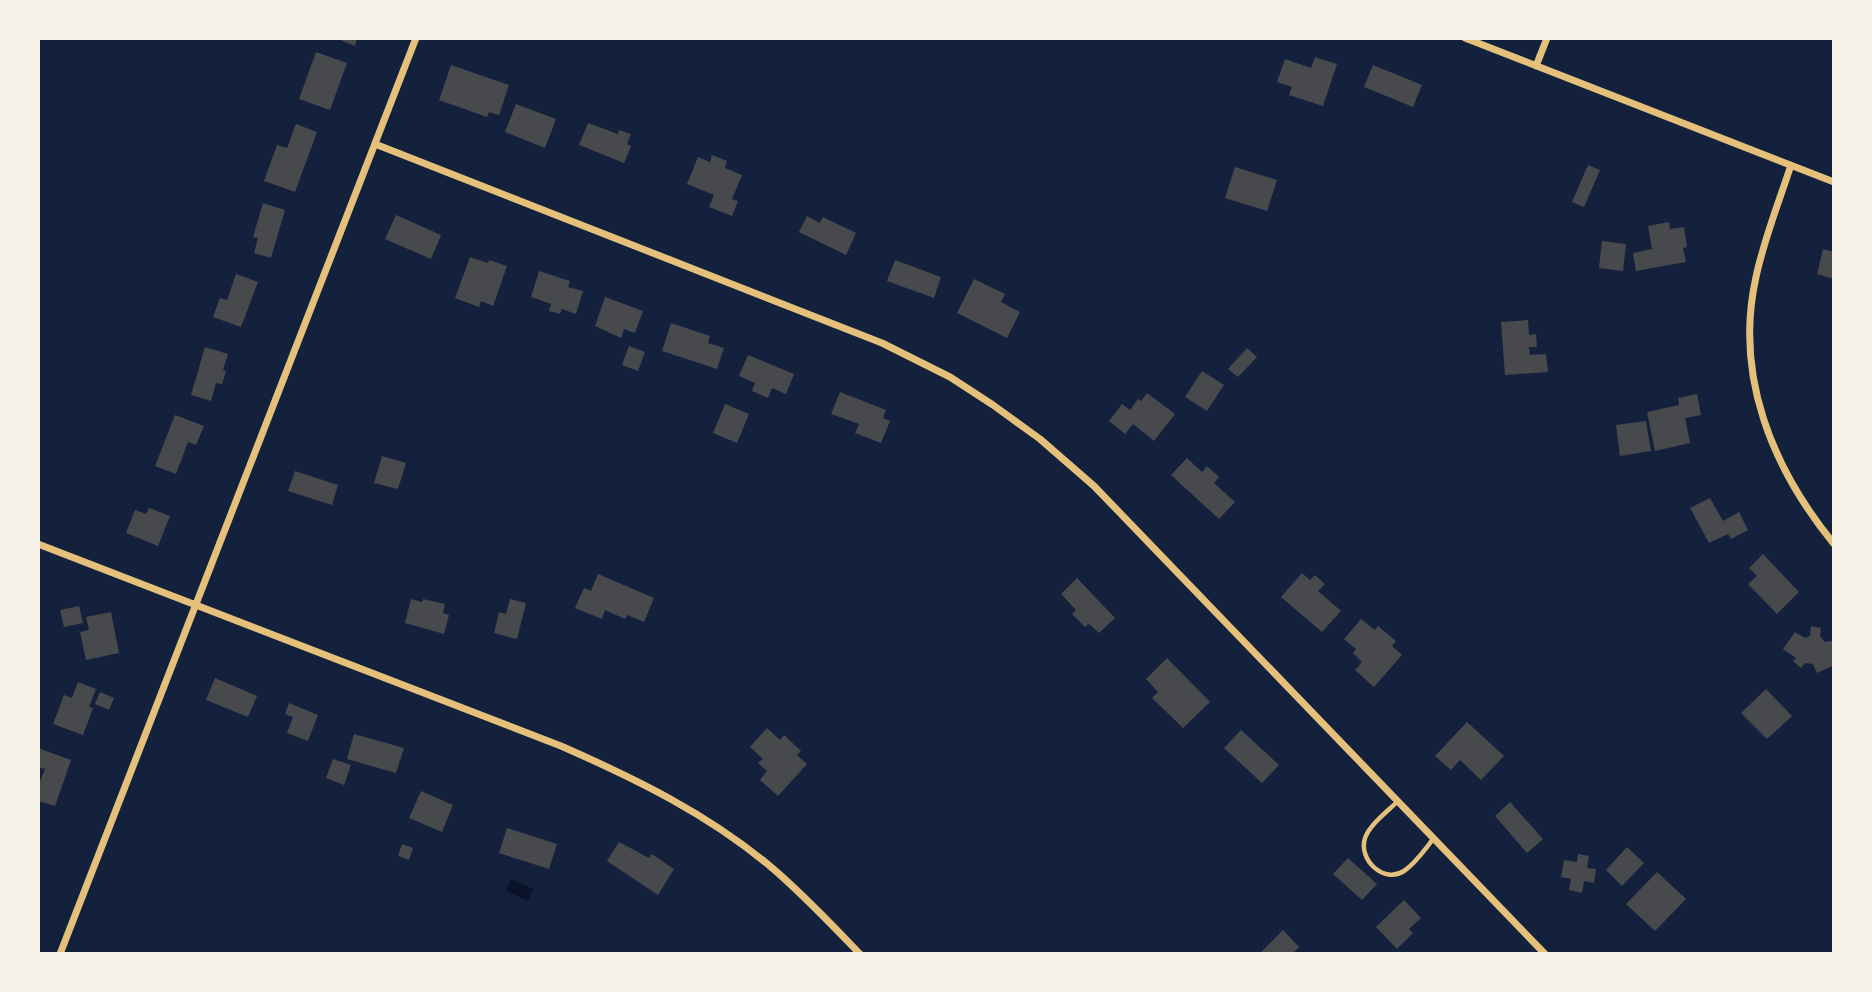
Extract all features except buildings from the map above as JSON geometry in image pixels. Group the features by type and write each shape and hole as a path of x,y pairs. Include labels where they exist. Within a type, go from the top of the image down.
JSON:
{"street":[{"path":"61,954 416,38"},
{"path":"1465,38 1833,182"},
{"path":"1536,66 1547,38"},
{"path":"375,144 881,343 971,390 1041,439 1094,486 1545,954"},
{"path":"1791,165 1756,275 1751,309 1751,363 1757,397 1774,452 1805,507 1833,544"},
{"path":"38,544 561,746 634,778 691,810 769,866 820,912 860,954"}],"lane":[{"path":"1398,800 1364,839 1364,852 1369,864 1381,872 1394,875 1404,871 1434,838"}],"water":[{"path":"511,879 533,889 528,901 506,891"}]}
